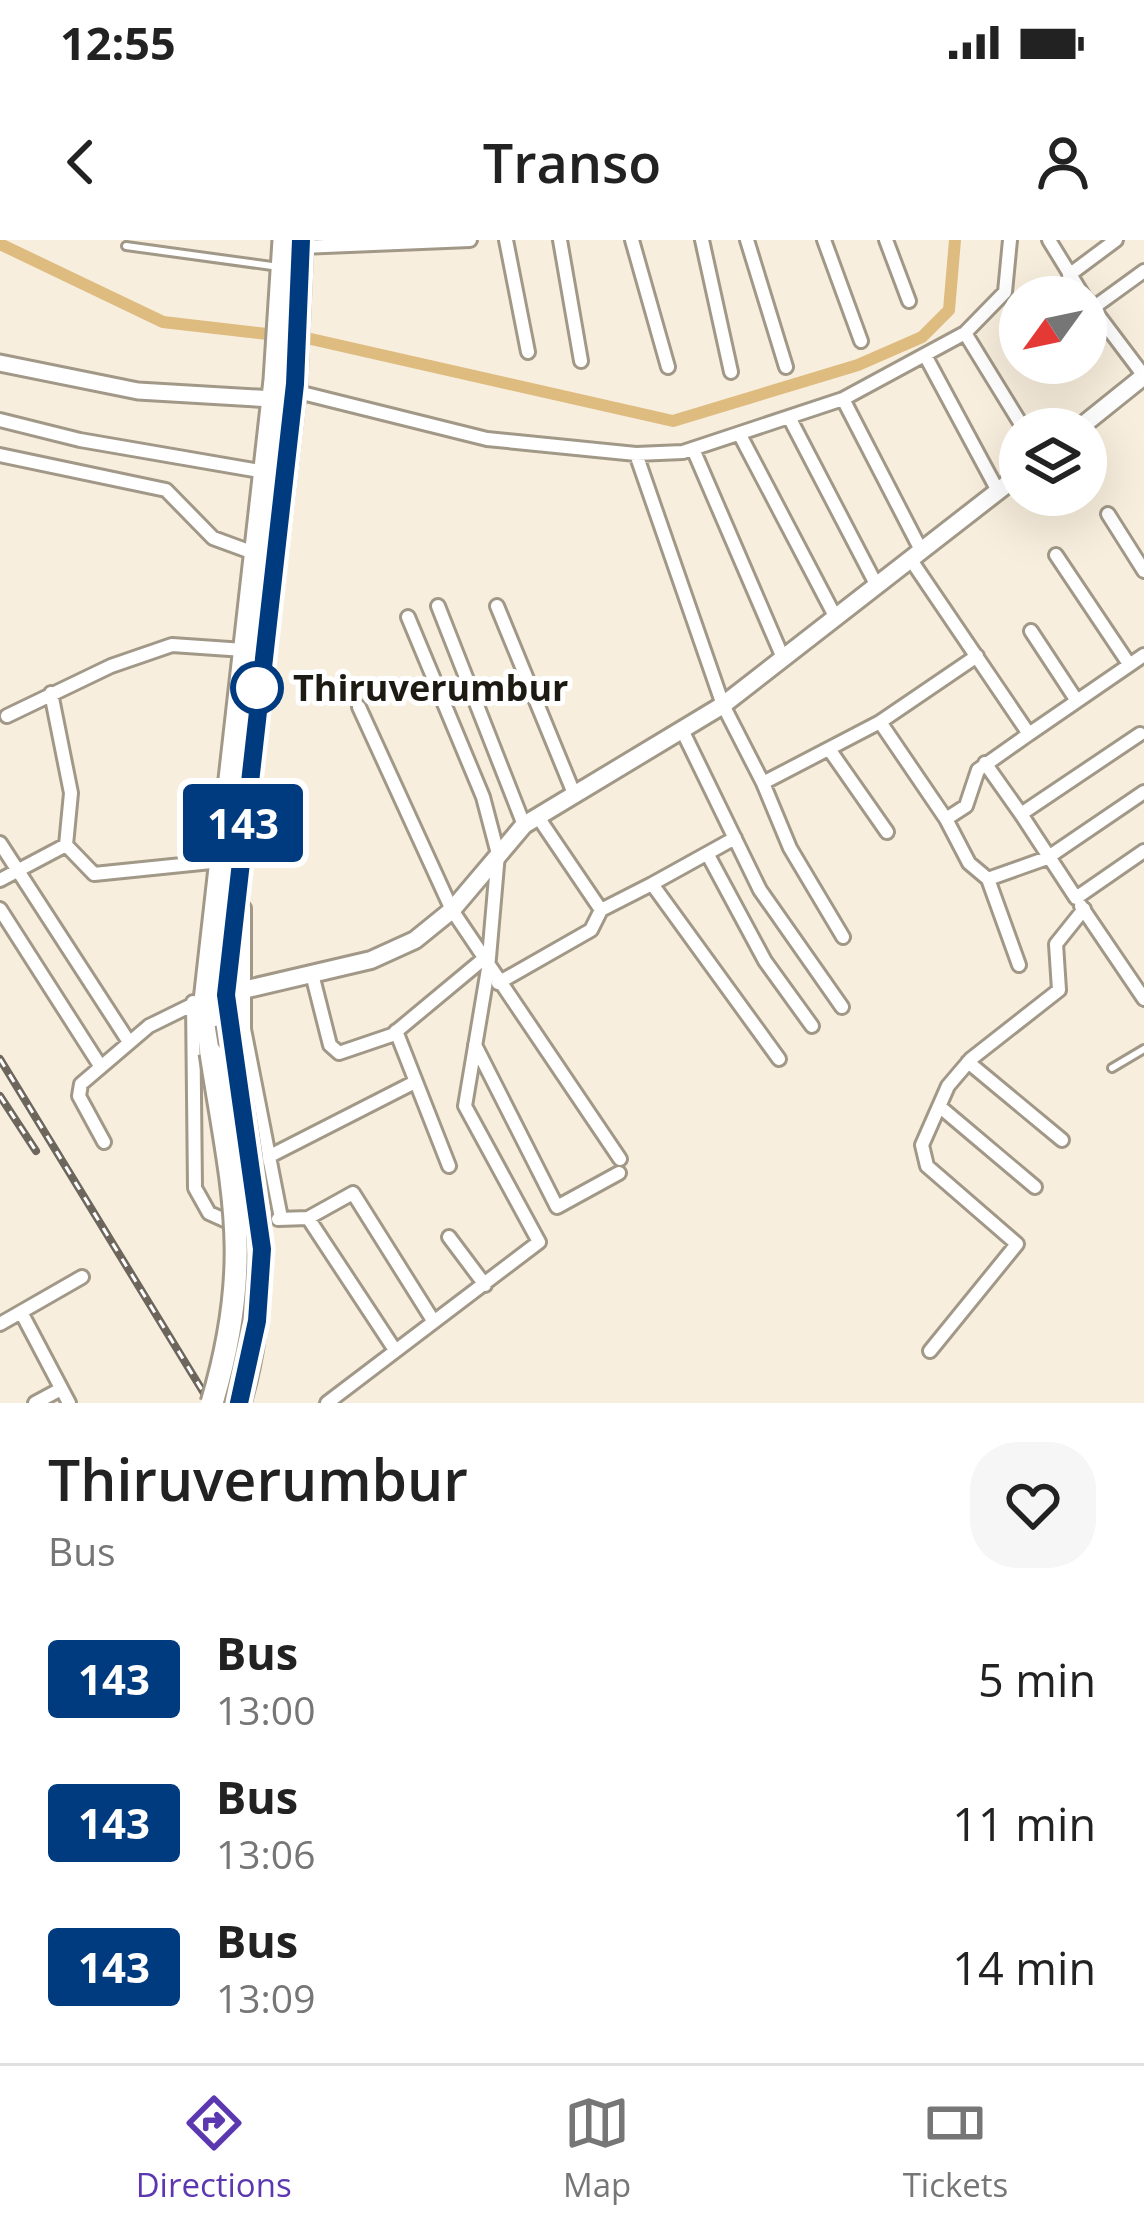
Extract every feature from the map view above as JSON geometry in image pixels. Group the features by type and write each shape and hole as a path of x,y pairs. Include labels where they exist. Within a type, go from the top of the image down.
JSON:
{"highway":[{"path":"289,320 283,267 295,242"},
{"path":"239,1403 257,1321 262,1249 228,1024 228,963 295,242"},
{"path":"212,1403 232,1326 240,1253 211,1053 199,1002 222,860 265,472 285,388"}],"main road":[{"path":"1104,408 1144,376"},
{"path":"243,990 394,952 452,910 531,821 723,704 998,491"}],"street":[{"path":"295,242 470,240"},
{"path":"506,240 528,352"},
{"path":"560,240 581,361"},
{"path":"632,240 668,367"},
{"path":"702,240 731,372"},
{"path":"747,240 780,333 786,368"},
{"path":"824,240 861,341"},
{"path":"886,240 909,301"},
{"path":"0,363 138,391 285,388 487,439 636,454 693,449 843,399 965,333 1005,292 1010,240"},
{"path":"1048,240 1069,275 1117,240"},
{"path":"1107,291 1144,271"},
{"path":"1107,327 1144,376"},
{"path":"965,333 1011,408"},
{"path":"926,357 998,491"},
{"path":"843,399 916,556 1029,734"},
{"path":"790,419 877,586"},
{"path":"0,420 80,440 265,472"},
{"path":"740,435 836,618"},
{"path":"693,449 783,658"},
{"path":"636,454 723,704 768,780 790,848 843,937"},
{"path":"0,455 166,490 213,538 254,553"},
{"path":"1108,514 1144,571"},
{"path":"1056,555 1129,664"},
{"path":"438,606 531,821 601,910"},
{"path":"497,607 575,796"},
{"path":"327,1403 393,1347 434,1322 539,1242 468,1120 465,1092 497,854 483,797 408,617"},
{"path":"1031,631 1077,701"},
{"path":"7,716 172,645 244,650"},
{"path":"946,819 966,806 974,775 985,763 1144,655"},
{"path":"768,780 981,663"},
{"path":"51,694 71,793 66,844 94,874 222,860"},
{"path":"358,707 452,910 620,1166 557,1207 474,1044"},
{"path":"880,722 946,819 969,862 988,879 1019,965"},
{"path":"683,732 760,890 842,1007"},
{"path":"1021,814 1140,734"},
{"path":"829,748 887,832"},
{"path":"985,763 1144,999"},
{"path":"988,879 1047,858 1144,792"},
{"path":"243,819 250,836 243,990 247,1050 278,1219 308,1218 353,1193 434,1322"},
{"path":"498,983 591,930 601,910 735,838"},
{"path":"0,843 128,1042"},
{"path":"0,880 66,844"},
{"path":"930,1351 1017,1244 924,1161 922,1145 938,1106 968,1062 1059,990 1057,944 1080,904 1144,851"},
{"path":"708,855 765,961 812,1026"},
{"path":"652,884 779,1059"},
{"path":"0,909 99,1064"},
{"path":"313,974 336,1052 396,1031 485,965"},
{"path":"104,1142 78,1091 99,1064 128,1042 199,1002"},
{"path":"199,1002 195,1188 209,1213 229,1222"},
{"path":"396,1031 449,1166"},
{"path":"968,1062 1062,1140"},
{"path":"266,1158 415,1082"},
{"path":"938,1106 1035,1187"},
{"path":"308,1218 393,1347"},
{"path":"449,1237 485,1285"},
{"path":"0,1324 82,1277"},
{"path":"21,1312 68,1403"},
{"path":"35,1403 61,1389"}],"lane":[{"path":"126,246 283,267"},
{"path":"1112,1068 1144,1049"}],"waterway":[{"path":"0,244 163,322 311,339 673,421 858,365 922,337 949,310 955,240"}],"railway":[{"path":"0,1059 210,1403"},
{"path":"0,1096 36,1151"}],"bus line":[{"name":"143","path":"239,1403 257,1321 262,1249 226,995 257,682 295,384 301,240"}],"place":[{"name":"Thiruverumbur","path":"257,688"}]}
